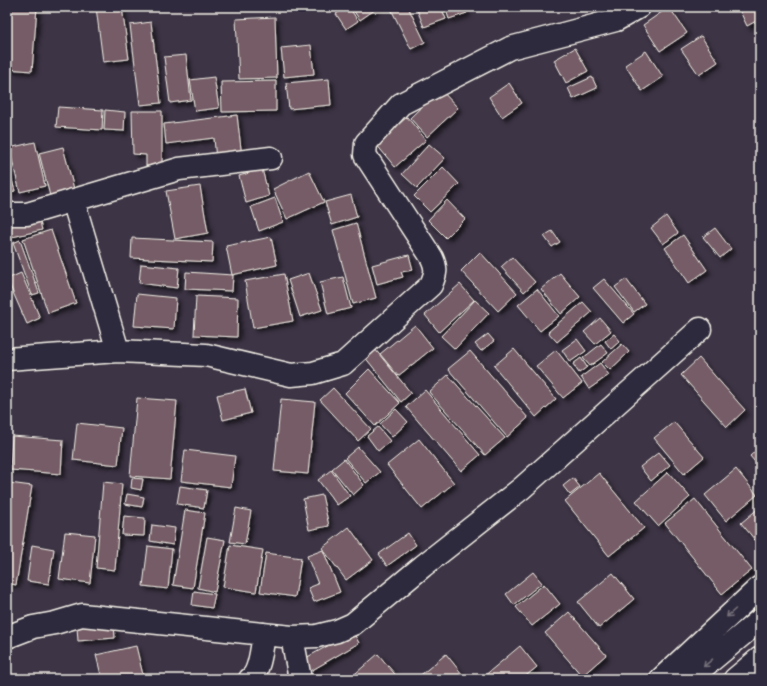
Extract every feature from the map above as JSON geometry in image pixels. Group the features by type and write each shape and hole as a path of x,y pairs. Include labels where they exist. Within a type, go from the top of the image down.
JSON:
{"street":[{"path":"7,359 118,350 206,355 291,375 313,373 343,364 431,285 435,276 436,267 432,258 365,155 366,143 401,104 510,48 616,20 639,7"},
{"path":"7,214 27,214 179,169 271,158"},
{"path":"72,200 118,350"},
{"path":"7,637 33,627 55,623 82,615 292,637 317,636 336,631 353,624 423,566 522,488 700,329"},
{"path":"661,679 760,587"},
{"path":"689,679 760,620"},
{"path":"250,679 254,676 260,656 264,634"},
{"path":"292,637 300,679"},
{"path":"735,679 760,658"}],"building":[{"path":"7,7 37,7 32,71 7,69"},
{"path":"96,7 122,7 129,59 103,62"},
{"path":"346,7 349,7 358,21 346,29 336,14"},
{"path":"351,7 379,7 360,20"},
{"path":"390,7 408,7 425,42 411,49"},
{"path":"416,7 441,7 446,19 424,27"},
{"path":"445,7 465,7 467,13 449,19"},
{"path":"669,7 687,33 660,51 643,25"},
{"path":"738,7 760,7 760,19 747,26"},
{"path":"275,17 277,78 239,79 236,19"},
{"path":"151,22 161,103 140,105 130,25"},
{"path":"701,36 718,62 699,75 681,49"},
{"path":"311,45 314,74 284,77 281,48"},
{"path":"575,48 588,71 566,83 554,60"},
{"path":"646,51 663,77 642,91 625,65"},
{"path":"186,55 191,100 170,103 164,57"},
{"path":"214,77 219,108 195,111 190,80"},
{"path":"592,77 597,88 573,99 568,88"},
{"path":"329,79 331,105 289,109 286,83"},
{"path":"276,81 276,111 222,112 221,82"},
{"path":"509,83 522,103 502,117 489,97"},
{"path":"440,89 458,108 427,137 410,118"},
{"path":"58,107 103,110 102,130 56,127"},
{"path":"105,110 125,112 124,131 104,130"},
{"path":"132,111 162,111 162,167 146,166 146,155 133,154"},
{"path":"237,115 242,157 216,160 214,138 166,144 164,124"},
{"path":"407,117 426,140 395,167 376,144"},
{"path":"35,142 45,186 20,192 9,148"},
{"path":"429,144 445,158 417,188 402,174"},
{"path":"63,147 74,189 50,196 39,153"},
{"path":"7,162 15,191 7,193"},
{"path":"443,167 459,184 430,212 414,196"},
{"path":"262,169 269,196 246,203 239,176"},
{"path":"309,171 324,202 287,219 273,189"},
{"path":"200,186 208,233 175,239 166,191"},
{"path":"351,195 357,217 332,225 325,202"},
{"path":"275,198 283,222 259,231 251,207"},
{"path":"447,200 465,219 446,238 428,220"},
{"path":"666,216 678,233 663,244 651,228"},
{"path":"39,218 42,230 8,238 7,226"},
{"path":"356,223 376,298 353,304 333,230"},
{"path":"715,228 731,249 720,258 703,237"},
{"path":"51,230 76,303 48,313 23,239"},
{"path":"552,231 560,242 552,247 544,236"},
{"path":"683,235 707,270 689,283 665,248"},
{"path":"271,237 277,265 232,275 226,246"},
{"path":"132,238 213,242 212,262 131,258"},
{"path":"20,240 39,293 32,295 13,243"},
{"path":"480,252 517,293 498,311 461,271"},
{"path":"409,255 413,270 401,272 403,277 377,284 372,265"},
{"path":"512,257 535,282 524,292 501,267"},
{"path":"141,264 179,268 177,288 139,283"},
{"path":"186,272 233,275 232,291 185,289"},
{"path":"21,273 40,318 27,324 7,279"},
{"path":"309,273 322,310 300,317 288,280"},
{"path":"560,273 580,297 561,314 541,289"},
{"path":"284,274 293,321 253,328 245,281"},
{"path":"343,277 351,308 328,314 320,282"},
{"path":"604,279 634,314 623,323 593,288"},
{"path":"626,279 645,304 634,312 615,287"},
{"path":"460,284 474,300 439,332 425,315"},
{"path":"537,289 559,316 540,331 518,305"},
{"path":"137,294 176,298 174,329 134,326"},
{"path":"196,296 238,298 237,337 194,335"},
{"path":"475,300 489,313 455,349 441,336"},
{"path":"583,302 592,312 557,342 548,332"},
{"path":"600,318 611,331 595,344 584,332"},
{"path":"415,325 433,348 398,376 380,354"},
{"path":"488,334 494,341 481,351 475,344"},
{"path":"614,334 620,341 611,349 605,341"},
{"path":"577,339 586,351 570,362 562,350"},
{"path":"601,344 608,353 590,366 583,358"},
{"path":"622,344 629,352 610,370 602,362"},
{"path":"374,348 411,393 401,402 364,356"},
{"path":"514,349 556,399 536,417 494,366"},
{"path":"556,350 582,383 563,398 536,366"},
{"path":"470,351 528,418 507,437 448,369"},
{"path":"581,358 587,367 579,373 573,364"},
{"path":"699,358 745,410 727,427 681,375"},
{"path":"600,363 609,375 589,389 581,377"},
{"path":"369,369 400,403 375,426 345,393"},
{"path":"448,375 505,438 485,455 429,392"},
{"path":"333,388 371,429 358,441 320,400"},
{"path":"245,389 251,413 223,420 217,395"},
{"path":"425,390 480,455 461,471 406,407"},
{"path":"137,398 177,401 170,479 130,476"},
{"path":"281,399 315,402 308,474 274,471"},
{"path":"396,409 408,422 392,437 380,424"},
{"path":"674,422 704,457 684,474 654,438"},
{"path":"77,423 122,428 118,465 73,460"},
{"path":"378,427 390,441 378,451 367,436"},
{"path":"12,436 63,440 61,474 10,470"},
{"path":"419,439 454,483 422,509 387,465"},
{"path":"358,447 380,472 366,483 345,458"},
{"path":"760,447 760,468 750,456"},
{"path":"185,450 235,456 231,487 181,481"},
{"path":"659,452 670,465 651,481 640,467"},
{"path":"344,459 364,485 353,495 332,469"},
{"path":"736,469 757,495 726,521 705,495"},
{"path":"331,470 350,496 337,505 318,480"},
{"path":"668,472 690,497 658,526 636,501"},
{"path":"599,473 644,528 609,556 565,501"},
{"path":"132,478 143,479 141,490 131,488"},
{"path":"573,478 580,487 570,495 563,486"},
{"path":"103,482 122,484 115,570 96,568"},
{"path":"9,483 32,486 16,585 7,583 7,497"},
{"path":"180,486 207,490 204,508 177,504"},
{"path":"127,494 144,497 142,507 125,504"},
{"path":"322,495 329,526 309,530 303,499"},
{"path":"695,499 752,570 722,594 665,523"},
{"path":"760,507 760,546 741,523"},
{"path":"236,508 251,511 245,544 230,542"},
{"path":"185,510 205,513 193,588 173,585"},
{"path":"124,516 145,518 144,536 122,535"},
{"path":"152,525 175,528 173,545 150,541"},
{"path":"349,527 373,560 346,580 322,548"},
{"path":"65,532 95,535 90,583 59,579"},
{"path":"408,533 416,545 387,566 379,554"},
{"path":"207,537 225,540 215,592 198,588"},
{"path":"32,545 54,549 49,584 27,581"},
{"path":"230,545 263,550 256,592 223,587"},
{"path":"148,546 172,549 168,589 143,586"},
{"path":"323,550 340,592 314,602 308,588 318,584 307,556"},
{"path":"266,553 301,558 295,597 260,592"},
{"path":"533,572 542,583 514,605 506,594"},
{"path":"613,573 634,599 599,628 578,602"},
{"path":"544,584 560,604 532,626 516,607"},
{"path":"194,591 215,594 212,608 192,605"},
{"path":"569,612 606,655 582,676 545,633"},
{"path":"114,625 115,638 78,641 77,627"},
{"path":"353,632 359,643 309,672 302,660"},
{"path":"136,646 144,679 102,679 96,655"},
{"path":"520,646 537,667 522,679 485,679 483,677"},
{"path":"378,654 399,679 349,679"},
{"path":"446,654 466,679 416,679"}]}
